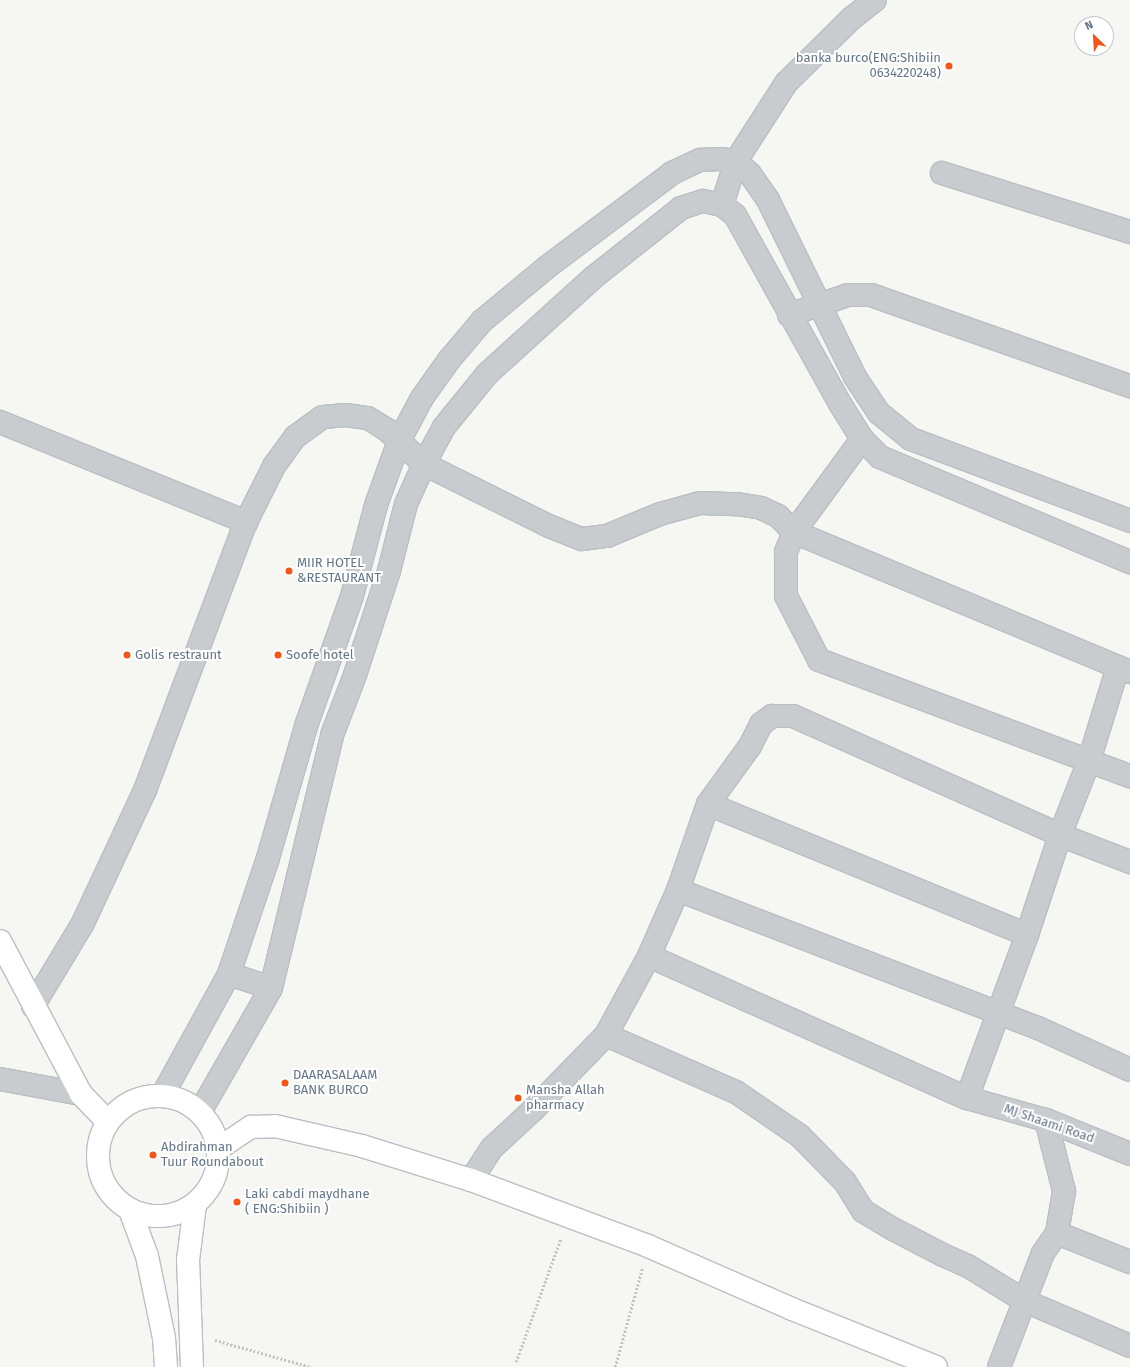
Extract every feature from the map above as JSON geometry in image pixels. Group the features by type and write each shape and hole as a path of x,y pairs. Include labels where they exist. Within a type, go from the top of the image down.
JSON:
{"main road":[{"path":"0,942 81,1094 108,1122"},
{"path":"162,1096 183,1101 200,1112 213,1129 218,1149 217,1170 209,1189 194,1205 174,1215 151,1217 130,1210 114,1198 102,1181 98,1161 99,1141 108,1122 122,1107 141,1098 162,1096"},
{"path":"218,1149 251,1127 275,1126 362,1146 471,1180 648,1246 792,1309 936,1367"},
{"path":"192,1367 188,1260 194,1205"},
{"path":"130,1210 147,1256 164,1338 166,1367"}],"street":[{"path":"722,205 736,161 786,83 852,18 875,0"},
{"path":"162,1096 229,974 268,858 306,726 352,596 376,505 399,440 422,398 449,360 482,321 523,287 672,173 700,160 720,159 736,161 750,174 768,200 856,377 879,412 911,439 1130,521"},
{"path":"942,173 1130,232"},
{"path":"200,1112 271,988 332,735 355,675 389,571 406,504 424,464 444,427 487,374 594,277 681,208 703,201 722,205 735,215 789,315 862,439 880,457 1130,562"},
{"path":"789,315 819,303 848,295 871,295 1130,386"},
{"path":"33,1006 83,923 145,790 246,522 274,466 295,437 323,417 346,415 368,418 399,440 424,464 549,526 582,539 607,536 660,514 700,503 737,504 761,508 778,516 794,532 1124,670 1060,835 1027,935 999,1014 987,1040 967,1098"},
{"path":"0,422 246,522"},
{"path":"862,439 794,532 786,552 786,596 818,660 1130,776"},
{"path":"471,1180 492,1148 534,1110 606,1035 649,956 678,890 708,804 750,746 761,724 772,716 781,714 793,716 1060,835 1130,862"},
{"path":"306,726 332,735"},
{"path":"708,804 1027,935"},
{"path":"678,890 1038,1028 1130,1070"},
{"name":"MJ Shaami Road","path":"649,956 967,1098 1046,1120 1130,1154"},
{"path":"229,974 271,988"},
{"path":"606,1035 736,1092 800,1136 845,1182 863,1212 942,1256 968,1266 1025,1301 1130,1346"},
{"path":"0,1079 81,1094"},
{"path":"1000,1367 1043,1253 1057,1233 1064,1191 1046,1120"},
{"path":"1057,1233 1130,1262"}],"path":[{"path":"516,1362 569,1216"},
{"path":"615,1367 648,1246"},
{"path":"191,1333 311,1367"}],"place":[{"name":"banka burco(ENG:Shibiin 0634220248)","path":"949,66"},
{"name":"MIIR HOTEL &RESTAURANT","path":"289,571"},
{"name":"Golis restraunt","path":"127,655"},
{"name":"Soofe hotel","path":"278,655"},
{"name":"DAARASALAAM BANK BURCO","path":"285,1083"},
{"name":"Mansha Allah pharmacy","path":"518,1098"},
{"name":"Abdirahman Tuur Roundabout","path":"153,1155"},
{"name":"Laki cabdi maydhane ( ENG:Shibiin )","path":"237,1202"}]}
